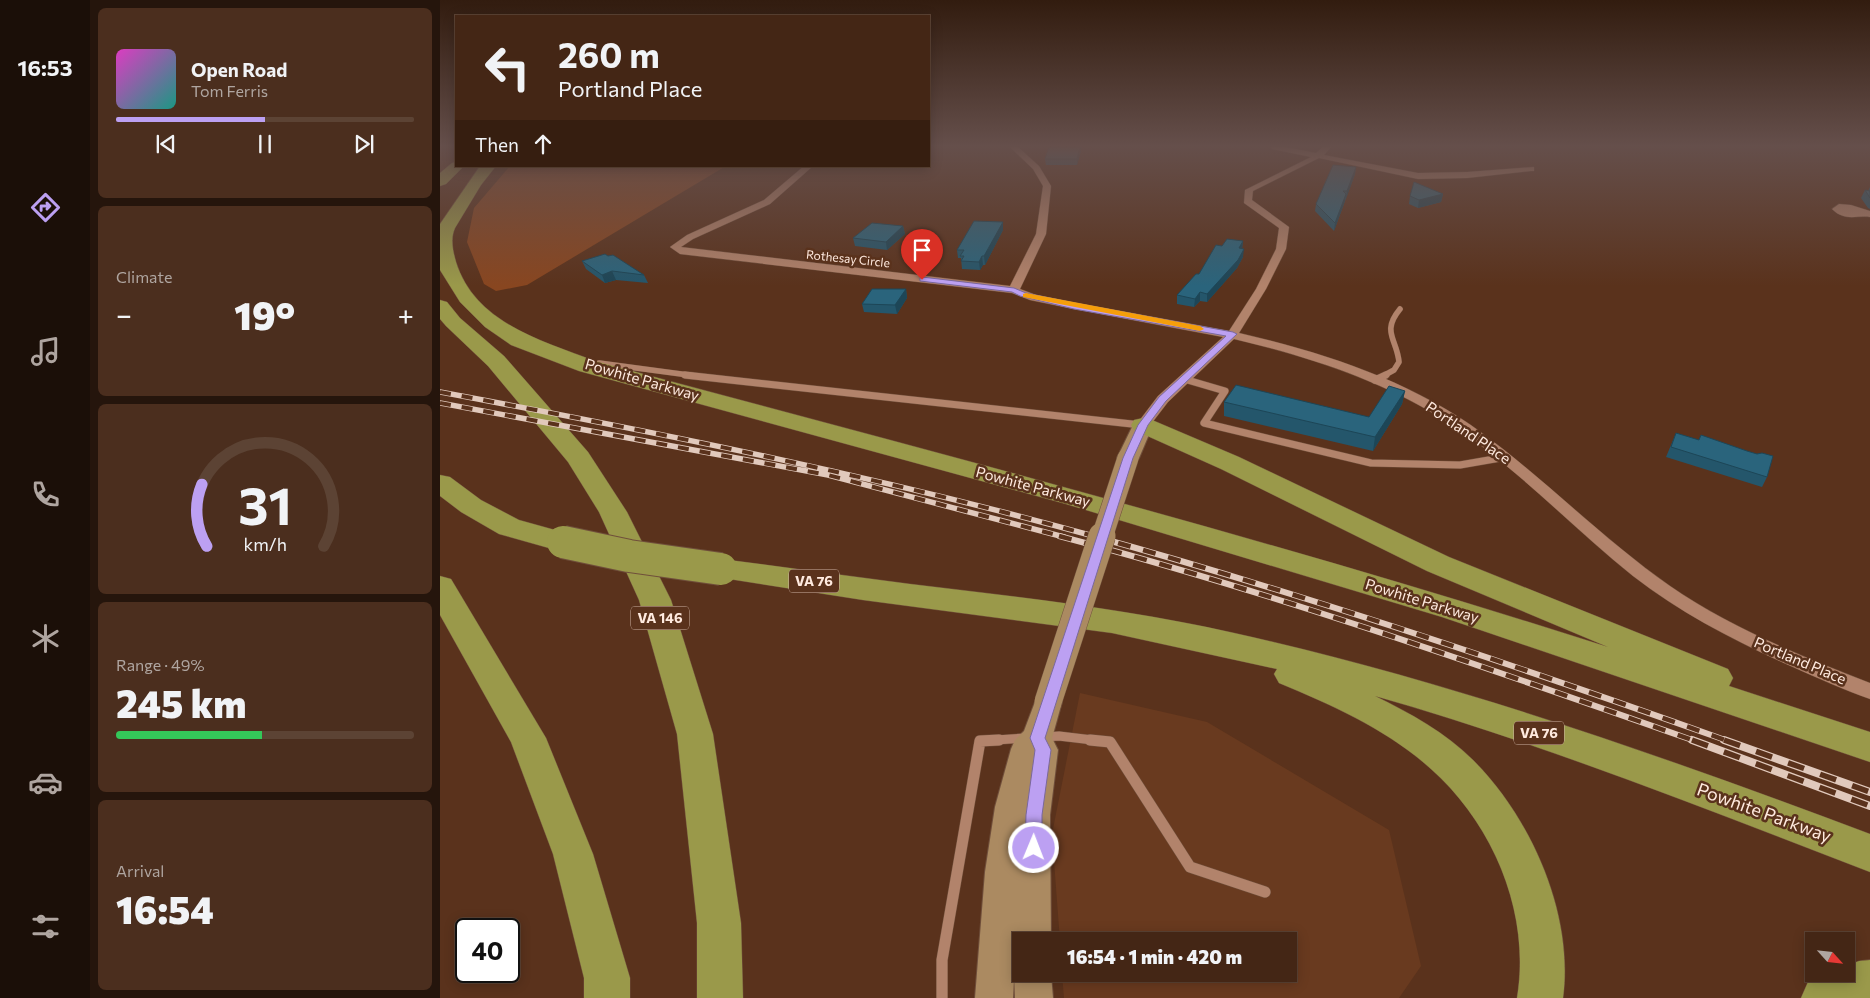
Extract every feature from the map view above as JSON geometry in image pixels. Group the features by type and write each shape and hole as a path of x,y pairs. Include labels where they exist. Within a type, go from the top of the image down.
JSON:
{"highway":[{"path":"440,213 456,194"},
{"name":"Powhite Parkway","path":"464,194 444,236 442,258 448,277 460,294 493,323 518,340 587,366 1076,498 1453,609 1870,747"},
{"name":"VA 146","path":"440,306 454,322 496,361 579,458 612,512 655,600 695,734 719,923 720,998"},
{"path":"1143,425 1230,463 1438,564 1870,741"},
{"name":"Powhite Parkway","path":"440,483 471,506 509,526 563,542 629,556 1083,616 1199,639 1315,666 1436,700 1600,752 1870,853"},
{"path":"440,587 528,738 573,854 606,978 608,998"},
{"path":"1199,639 1299,677 1364,706 1402,728 1445,758 1475,789 1505,834 1525,877 1540,925 1544,972 1540,998"},
{"path":"1824,998 1859,984 1870,982"}],"street":[{"name":"Rothesay Circle","path":"777,194 767,202 690,237 675,247 680,251 710,256 1014,290"},
{"path":"1014,290 1041,234 1046,194"},
{"path":"994,998 1002,872 1011,807 1026,749 1037,738 1128,458 1143,425 1163,399 1233,334 1261,289 1281,249 1284,227 1247,201 1248,194"},
{"name":"Portland Place","path":"1014,290 1023,295 1074,306 1233,334 1304,353 1375,380 1441,412 1491,444 1640,572 1678,599 1730,630 1769,650 1870,691"},
{"path":"1033,932 1034,815 1043,750 1037,738"},
{"path":"1034,982 1034,998"}],"lane":[{"path":"1375,380 1396,368 1399,363 1399,356 1390,338 1389,330 1396,312 1400,309"},
{"path":"560,355 653,371 1110,424 1143,425"},
{"path":"1184,379 1225,391 1204,423 1371,464 1460,465 1506,457"},
{"path":"942,998 942,960 980,741 1059,736 1110,742 1190,867 1265,892"}],"shaded area":[{"path":"486,194 680,194 527,285 496,291 484,284 467,242 474,208"},
{"path":"1080,693 1207,722 1389,830 1421,966 1399,998 1064,998 1063,982 1297,982 1297,932 1059,932 1052,834"}],"building":[{"path":"1321,194 1346,194 1335,223 1316,204"},
{"path":"1411,194 1443,194 1419,200 1410,196"},
{"path":"974,221 1003,222 979,262 961,261 964,256 960,256 964,250 957,250"},
{"path":"872,223 903,226 886,242 853,238"},
{"path":"1227,239 1243,241 1239,248 1244,249 1238,260 1207,294 1200,292 1195,299 1177,295 1196,274 1199,274 1216,245 1222,246"},
{"path":"605,254 608,256 613,255 644,275 612,271 602,275 582,261"},
{"path":"872,289 906,289 895,305 862,304"},
{"path":"1236,385 1369,417 1389,386 1405,391 1375,437 1224,402"},
{"path":"1676,433 1699,440 1701,435 1757,454 1762,453 1773,456 1767,477 1671,447"}],"railway":[{"path":"440,392 770,457 1016,515 1097,537"},
{"path":"440,403 828,475 1064,537"},
{"path":"1059,536 1300,606 1695,741"},
{"path":"1093,536 1253,582 1412,632 1728,741"},
{"path":"1692,740 1870,806"},
{"path":"1724,740 1870,792"}],"slow traffic":[{"path":"1026,295 1074,306 1200,329"}],"route":[{"path":"922,280 1014,290 1023,295 1074,306 1233,334 1163,399 1143,425 1128,458 1037,738 1043,750 1034,815 1034,848"}]}
